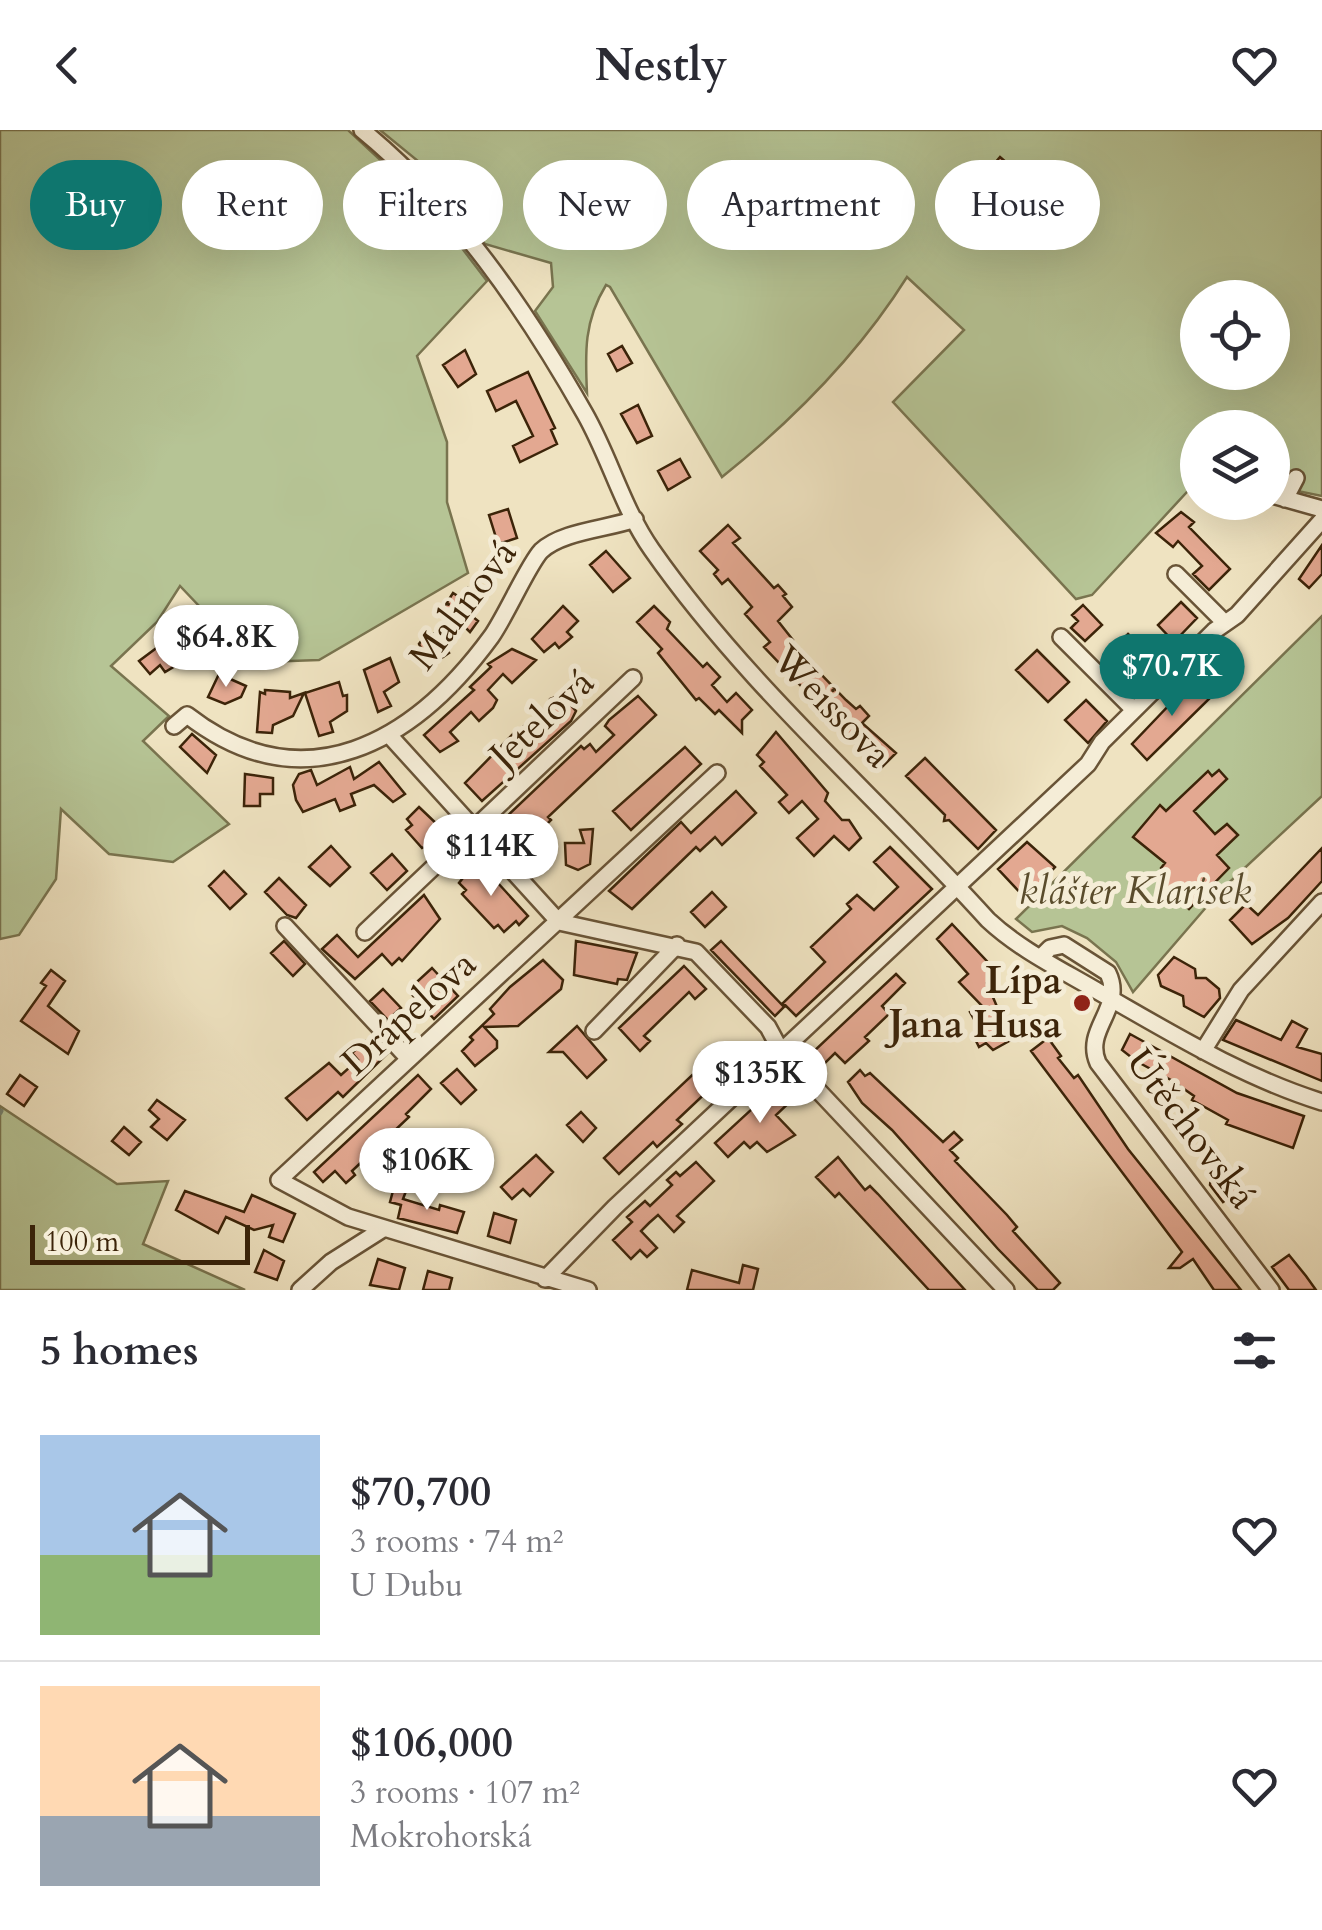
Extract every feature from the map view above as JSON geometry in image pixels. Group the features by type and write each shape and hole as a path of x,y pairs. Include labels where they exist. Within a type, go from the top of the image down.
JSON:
{"street":[{"name":"Weissova","path":"362,130 402,163 476,248 586,416 651,550 709,624 998,929 1203,1050 1322,1102"},
{"path":"1290,485 1296,478"},
{"path":"1290,500 1322,509"},
{"name":"Malinová","path":"176,701 187,715 230,744 278,757 356,750 390,736 480,650 510,609 540,552 635,519"},
{"path":"545,1279 956,885 1088,764 1134,710 1225,624 1322,520"},
{"path":"1176,574 1225,624"},
{"path":"1061,636 1134,710"},
{"name":"Jetelová","path":"365,932 633,678"},
{"path":"174,726 187,715"},
{"path":"390,736 559,922 696,952 768,1027 781,1051 1006,1290"},
{"name":"Drápelova","path":"383,1229 335,1212 279,1180 717,773"},
{"path":"1203,1050 1241,990 1322,902"},
{"path":"285,926 407,1057"},
{"path":"1037,955 1058,944 1082,954 1108,973 1114,1000"},
{"path":"594,1031 677,945"},
{"name":"Útěchovská","path":"1114,1000 1094,1040 1098,1063 1271,1290"},
{"path":"300,1290 332,1262 383,1229 588,1290"}],"green space":[{"path":"0,130 348,130 380,160 343,160 343,250 463,250 487,281 417,356 447,442 447,502 468,573 319,660 262,662 241,650 180,586 157,622 111,666 169,716 143,741 229,824 173,862 109,854 61,809 56,879 19,935 0,939"},
{"path":"380,130 1322,130 1322,496 1290,489 1290,410 1180,410 1180,499 1092,595 1076,599 893,402 964,330 907,277 823,385 722,477 606,285 590,324 587,393 535,311 553,287 551,263 503,249 503,160 417,160"},
{"name":"klášter Klarisek","path":"1322,616 1322,796 1221,890 1133,992 1116,962 1087,938 1062,926 1032,932 1016,919"},
{"path":"0,1106 117,1184 168,1181 143,1244 245,1290 0,1290"}],"building":[{"path":"622,346 632,363 617,371 608,354"},
{"path":"465,350 476,374 458,387 443,365"},
{"path":"528,372 555,428 551,430 557,444 520,462 513,446 533,436 516,401 496,411 487,391"},
{"path":"638,405 652,436 637,443 621,414"},
{"path":"680,459 690,477 668,490 658,471"},
{"path":"508,509 517,538 498,544 489,515"},
{"path":"1180,513 1180,520 1194,522 1189,527 1230,569 1209,590 1193,574 1202,566 1178,541 1173,547 1156,533"},
{"path":"728,525 740,538 733,543 774,588 778,585 786,594 783,596 792,607 778,621 793,640 791,643 846,700 856,709 860,706 869,716 862,723 896,753 880,769 764,647 770,642 745,614 752,607 728,579 722,584 714,574 718,570 700,551"},
{"path":"1322,545 1322,574 1309,588 1299,579"},
{"path":"606,551 630,578 613,592 590,565"},
{"path":"468,588 482,598 473,617 478,621 470,632 444,607 453,593 461,598"},
{"path":"1181,602 1197,618 1174,642 1158,625"},
{"path":"1083,605 1102,625 1085,641 1071,628 1078,621 1072,615"},
{"path":"563,606 578,621 567,632 572,637 559,648 555,643 544,652 532,639"},
{"path":"654,606 670,622 667,629 703,667 707,663 720,677 712,685 727,702 736,693 752,710 742,720 742,733 719,710 715,714 699,698 696,700 658,653 662,649 637,622"},
{"path":"178,632 192,648 185,660 165,672 160,665 150,674 139,661"},
{"path":"435,633 449,653 430,666 419,644 425,636"},
{"path":"1128,634 1146,652 1127,670 1111,651"},
{"path":"512,649 536,660 512,683 503,674 488,690 497,700 493,708 479,721 471,712 450,732 458,741 440,752 424,735 474,690 470,687 491,667 488,664"},
{"path":"1037,650 1069,682 1048,702 1016,670"},
{"path":"390,658 399,682 384,692 391,706 378,712 364,670"},
{"path":"219,674 246,686 241,697 225,704 208,697"},
{"path":"1194,679 1211,697 1147,760 1132,744"},
{"path":"339,682 343,696 347,695 347,711 330,722 333,732 319,736 305,693"},
{"path":"265,690 290,692 290,698 304,693 293,716 273,725 272,733 257,732 260,692 265,694"},
{"path":"561,695 576,711 571,721 482,801 465,783 514,733 543,713 550,699"},
{"path":"638,696 656,715 548,817 551,820 536,835 534,832 519,842 503,820 581,746 584,749 590,744 596,752 614,735 605,726 609,720"},
{"path":"1086,700 1107,721 1088,743 1065,720"},
{"path":"776,732 828,793 825,801 842,820 849,820 861,838 849,850 834,836 814,856 797,838 818,819 802,801 789,813 779,802 787,795 760,766 764,762 757,755"},
{"path":"192,734 216,755 207,773 180,747"},
{"path":"685,747 701,764 631,830 613,811"},
{"path":"925,758 996,830 978,849 949,820 944,821 945,815 906,776"},
{"path":"379,762 405,794 393,802 374,785 351,794 355,805 340,811 335,799 303,812 296,800 293,785 299,774 311,770 317,785 350,767 354,779"},
{"path":"1219,770 1227,779 1194,811 1215,834 1227,824 1238,835 1217,855 1229,868 1189,909 1160,883 1164,880 1161,868 1165,863 1133,837 1160,805 1166,811 1208,771 1212,776"},
{"path":"245,774 273,778 273,794 260,794 260,806 244,806"},
{"path":"736,791 756,813 722,845 715,837 700,851 696,847 632,909 609,891 681,822 691,833"},
{"path":"419,807 441,828 434,842 422,848 406,830 412,825 407,819"},
{"path":"593,829 590,864 578,870 566,865 565,843 584,843 580,830"},
{"path":"1027,842 1055,867 1026,899 998,869"},
{"path":"331,846 350,867 330,886 309,867"},
{"path":"890,847 932,889 796,1016 783,1003 825,962 811,947 851,909 847,904 857,895 874,910 898,887 874,862"},
{"path":"1322,848 1322,881 1288,918 1252,944 1230,920 1246,904 1258,915"},
{"path":"392,854 407,871 387,890 371,873"},
{"path":"477,860 528,916 519,925 516,921 504,932 498,925 494,928 462,894 466,890 459,883"},
{"path":"224,871 246,894 230,909 209,886"},
{"path":"279,878 306,905 296,918 287,915 265,892"},
{"path":"712,892 726,907 705,927 691,912"},
{"path":"424,895 440,919 402,961 399,958 392,965 382,954 355,979 322,949 337,935 358,957"},
{"path":"952,924 998,973 987,983 1011,1040 993,1050 986,1043 979,1047 974,1037 981,1032 970,1012 982,1006 959,982 968,974 937,939"},
{"path":"284,941 305,964 293,976 271,953"},
{"path":"576,941 637,953 627,980 618,979 617,984 574,975"},
{"path":"721,941 784,1007 775,1016 711,950"},
{"path":"1174,957 1195,969 1196,978 1206,978 1219,989 1220,998 1204,1017 1184,1006 1183,996 1161,986 1158,975"},
{"path":"543,960 563,980 561,989 518,1026 484,1027 497,1041 497,1048 475,1066 462,1051 473,1040 470,1037 494,1014 490,1009 510,987"},
{"path":"684,966 706,989 695,999 689,992 644,1036 650,1041 640,1051 619,1028"},
{"path":"432,968 458,996 434,1019 408,990"},
{"path":"51,970 65,981 48,1006 79,1031 68,1054 21,1021 46,986 41,983"},
{"path":"896,974 905,983 882,1006 889,1014 865,1037 869,1041 845,1063 835,1053 824,1064 813,1052"},
{"path":"383,989 401,1008 392,1016 407,1033 403,1036 370,1001"},
{"path":"1236,1020 1281,1040 1292,1021 1307,1029 1297,1047 1322,1054 1322,1081 1223,1040"},
{"path":"577,1026 606,1060 587,1078 563,1052 549,1052"},
{"path":"1130,1034 1237,1093 1304,1116 1293,1148 1226,1124 1228,1120 1192,1100 1194,1096 1122,1050"},
{"path":"1048,1038 1061,1056 1058,1058 1074,1078 1078,1075 1128,1149 1241,1290 1214,1290 1193,1259 1180,1268 1169,1268 1182,1252 1031,1051"},
{"path":"365,1041 370,1047 377,1041 388,1053 343,1097 338,1092 307,1120 286,1098 329,1063 341,1075 358,1060 352,1053"},
{"path":"722,1058 732,1068 677,1120 682,1124 657,1147 653,1142 619,1174 604,1158 705,1063 710,1069"},
{"path":"457,1069 476,1090 461,1104 441,1083"},
{"path":"860,1070 865,1076 870,1073 943,1142 954,1132 962,1140 950,1150 958,1158 955,1161 1007,1215 1017,1227 1013,1231 1060,1283 1053,1290 1038,1290 892,1130 862,1103 848,1082"},
{"path":"20,1075 37,1087 24,1106 7,1094"},
{"path":"418,1075 431,1089 406,1114 409,1117 352,1171 355,1175 346,1183 335,1171 323,1182 314,1172"},
{"path":"778,1085 792,1100 776,1115 795,1135 767,1152 757,1142 750,1148 744,1142 728,1157 715,1143"},
{"path":"157,1100 185,1120 167,1140 151,1127 159,1119 149,1110"},
{"path":"581,1112 596,1128 583,1142 567,1125"},
{"path":"124,1127 141,1142 129,1155 112,1141"},
{"path":"536,1155 553,1172 530,1196 523,1189 512,1199 501,1187"},
{"path":"838,1157 865,1190 870,1186 878,1194 965,1290 929,1290 839,1193 835,1197 816,1177"},
{"path":"696,1162 714,1181 677,1216 684,1222 674,1232 658,1215 649,1223 641,1231 657,1248 647,1257 640,1250 631,1259 613,1240 632,1222 627,1217 645,1201 650,1206 672,1185 667,1180 676,1172 680,1176"},
{"path":"1223,1168 1240,1190 1223,1202 1210,1185 1211,1178"},
{"path":"394,1187 406,1191 403,1199 439,1210 440,1205 464,1212 457,1233 398,1218 401,1205 390,1202"},
{"path":"185,1191 244,1212 252,1195 295,1214 283,1242 269,1237 273,1225 254,1230 226,1217 218,1233 176,1210"},
{"path":"494,1213 516,1220 510,1243 488,1236"},
{"path":"264,1250 284,1261 277,1280 255,1272"},
{"path":"1289,1255 1316,1290 1289,1290 1272,1267"},
{"path":"378,1259 405,1268 399,1290 370,1285"},
{"path":"743,1265 758,1269 753,1290 687,1290 692,1270 739,1283"},
{"path":"428,1271 452,1278 449,1290 423,1290"}],"place":[{"name":"Lípa Jana Husa","path":"1082,1003"}]}
